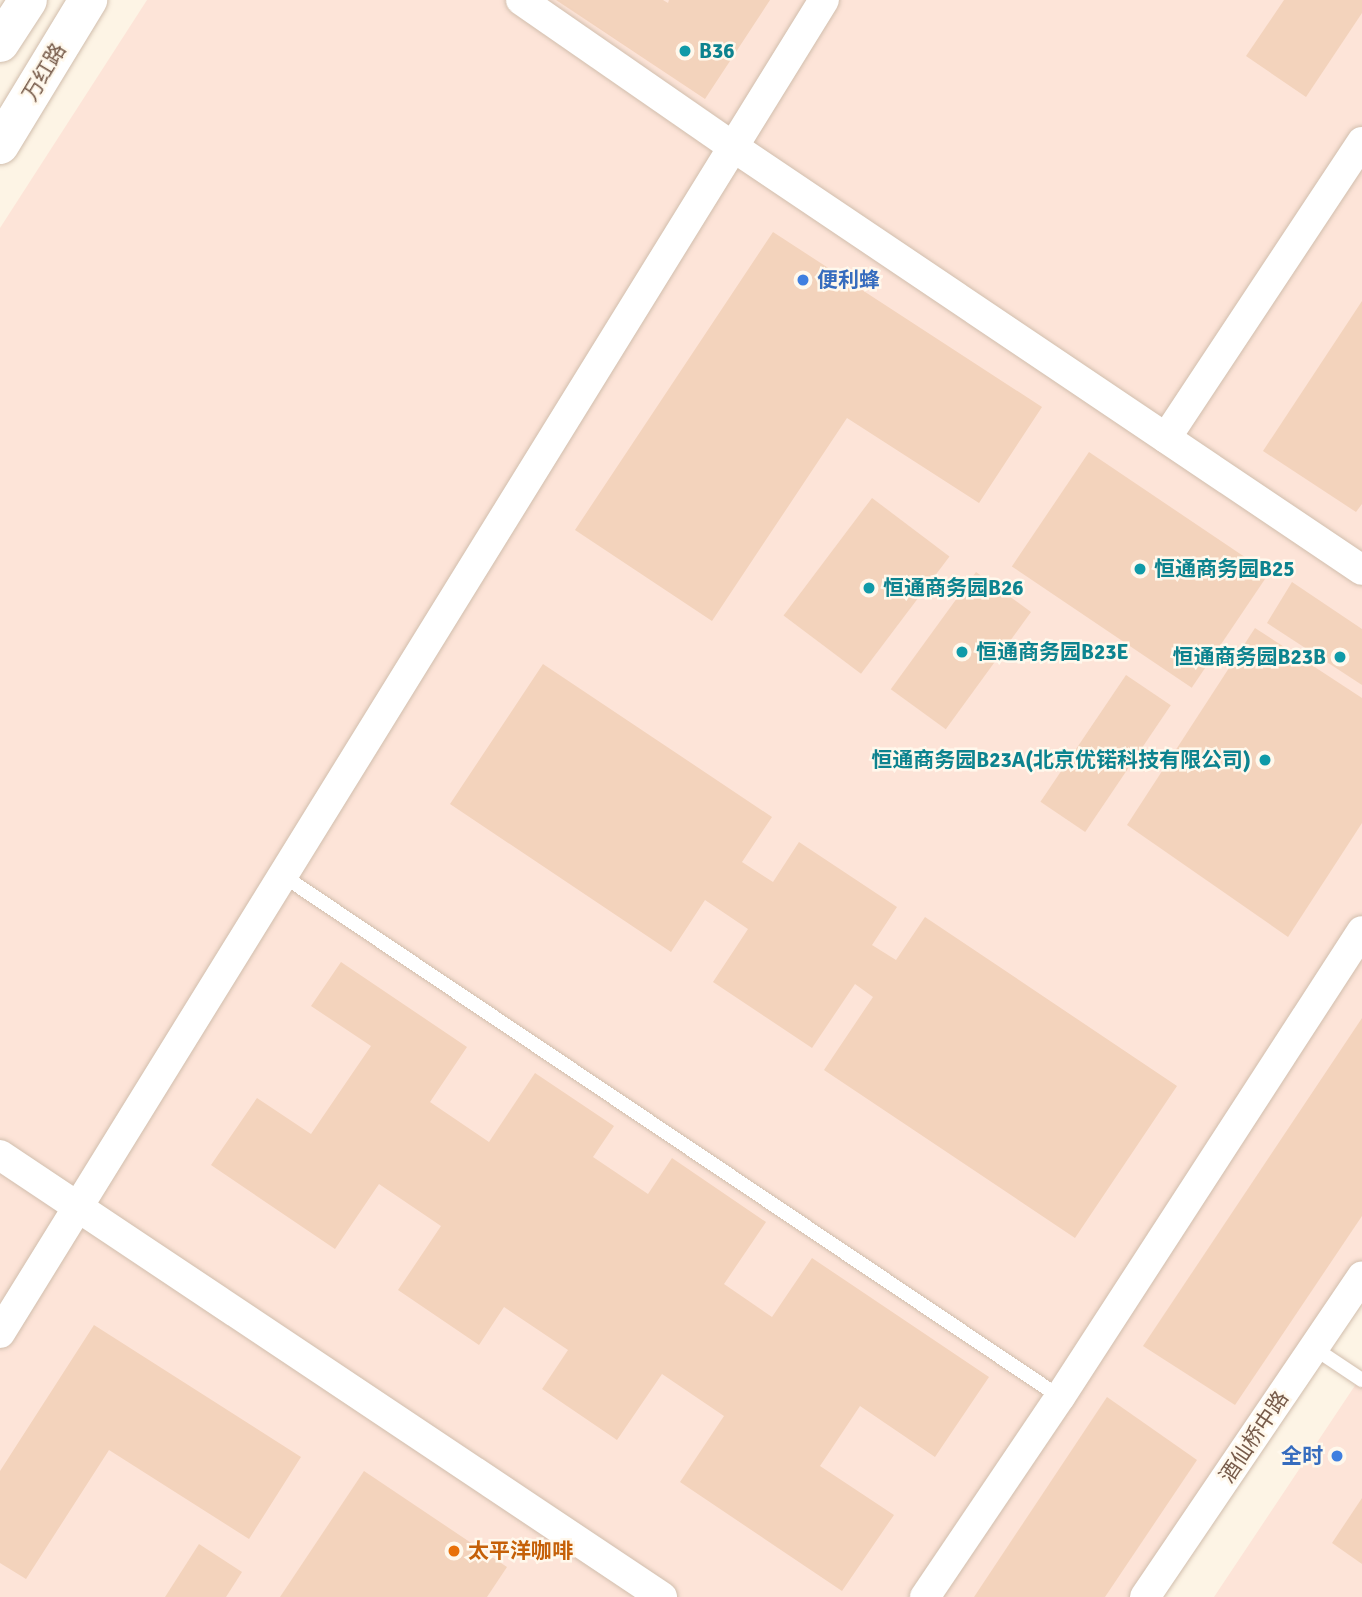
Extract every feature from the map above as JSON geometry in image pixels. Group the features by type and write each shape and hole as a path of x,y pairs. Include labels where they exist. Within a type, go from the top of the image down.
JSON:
{"street":[{"path":"0,43 28,0"},
{"name":"万红路","path":"0,144 88,0"},
{"path":"521,0 732,146 1362,570"},
{"path":"0,1333 824,0"},
{"path":"1166,438 1362,142"},
{"path":"925,1597 1060,1397 1362,931"},
{"path":"0,1155 662,1597"},
{"name":"酒仙桥中路","path":"1145,1597 1362,1277"}],"lane":[{"path":"282,875 1060,1397"},
{"path":"1314,1348 1362,1381"}],"shaded area":[{"path":"147,0 1362,0 1362,1281 1153,1597 0,1597 0,228"},
{"path":"1362,1375 1362,1597 1214,1597"}],"building":[{"name":"B36","path":"556,0 663,0 668,3 669,0 770,0 705,99"},
{"path":"1284,0 1362,0 1362,13 1306,97 1246,56"},
{"path":"773,232 1042,407 979,503 847,418 712,621 575,530"},
{"path":"1362,301 1362,504 1356,512 1263,451"},
{"name":"恒通商务园B25","path":"1089,452 1269,573 1192,688 1012,566"},
{"name":"恒通商务园B26","path":"872,498 949,556 861,674 784,615"},
{"name":"恒通商务园B23E","path":"976,572 1031,612 946,729 891,689"},
{"name":"恒通商务园B23B","path":"1292,582 1362,629 1362,685 1267,623"},
{"name":"恒通商务园B23A(北京优锘科技有限公司)","path":"1255,628 1362,698 1362,823 1288,937 1127,825"},
{"path":"543,664 772,817 742,862 773,882 799,842 897,907 872,945 896,960 925,917 1177,1086 1075,1238 824,1070 873,997 855,984 812,1048 713,982 748,929 705,900 671,952 450,804"},
{"path":"1126,675 1171,705 1085,832 1040,802"},
{"path":"341,962 467,1047 430,1102 489,1142 535,1073 614,1126 593,1157 648,1194 672,1158 766,1222 724,1284 772,1317 812,1258 989,1377 935,1457 860,1406 820,1466 894,1515 842,1591 680,1482 724,1416 662,1374 617,1440 542,1389 568,1350 504,1307 479,1345 398,1290 441,1226 379,1184 335,1249 211,1165 257,1098 311,1134 371,1046 311,1006"},
{"path":"1362,1018 1362,1216 1235,1405 1143,1346"},
{"path":"94,1325 301,1457 249,1539 109,1450 26,1579 0,1563 0,1471"},
{"path":"1107,1397 1197,1460 1105,1597 974,1597"},
{"path":"364,1471 507,1567 487,1597 280,1597"},
{"path":"1362,1498 1362,1564 1332,1543"},
{"path":"199,1544 242,1572 226,1597 165,1597"}],"place":[{"name":"B36","path":"685,51"},
{"name":"便利蜂","path":"803,280"},
{"name":"恒通商务园B25","path":"1140,569"},
{"name":"恒通商务园B26","path":"869,588"},
{"name":"恒通商务园B23E","path":"962,652"},
{"name":"恒通商务园B23B","path":"1340,657"},
{"name":"恒通商务园B23A(北京优锘科技有限公司)","path":"1265,760"},
{"name":"全时","path":"1337,1456"},
{"name":"太平洋咖啡","path":"454,1551"}]}
